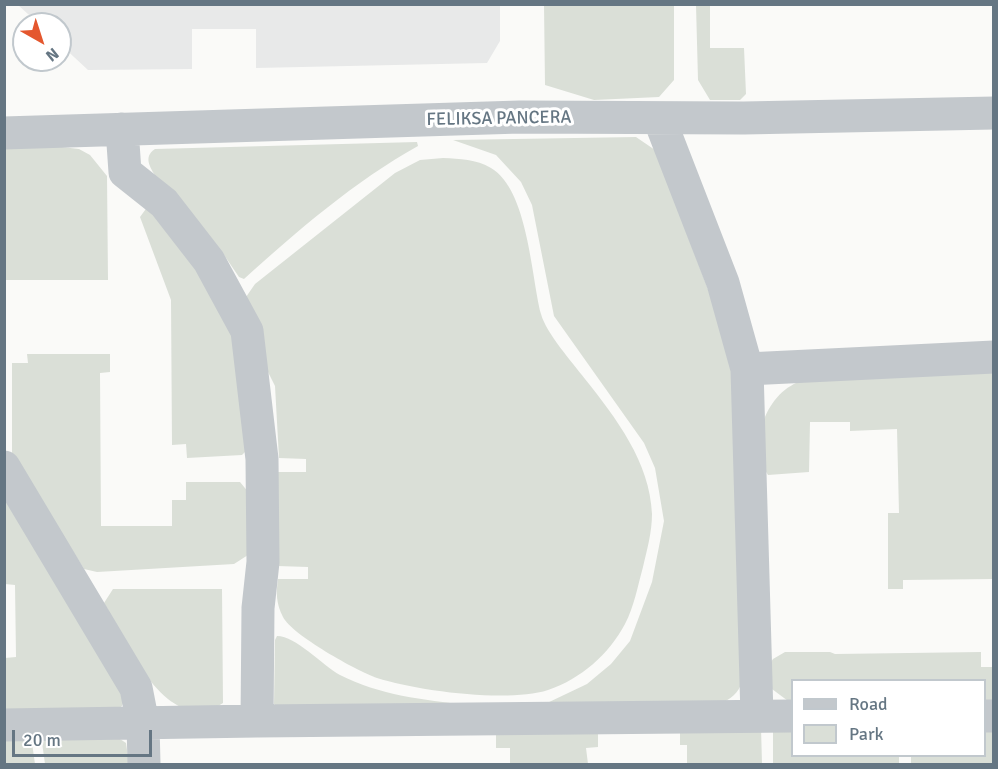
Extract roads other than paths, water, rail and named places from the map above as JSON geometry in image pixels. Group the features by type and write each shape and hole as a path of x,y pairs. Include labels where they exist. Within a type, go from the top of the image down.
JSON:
{"street":[{"name":"FELIKSA PANCERA","path":"4,133 520,117 659,118 993,113"},
{"path":"659,118 723,283 747,369 757,716"},
{"path":"122,129 125,172 164,203 209,261 247,331 262,459 263,562 258,608 257,721"},
{"path":"747,369 993,357"},
{"path":"4,467 136,688 143,724 144,765"},
{"path":"4,725 791,716"}]}
